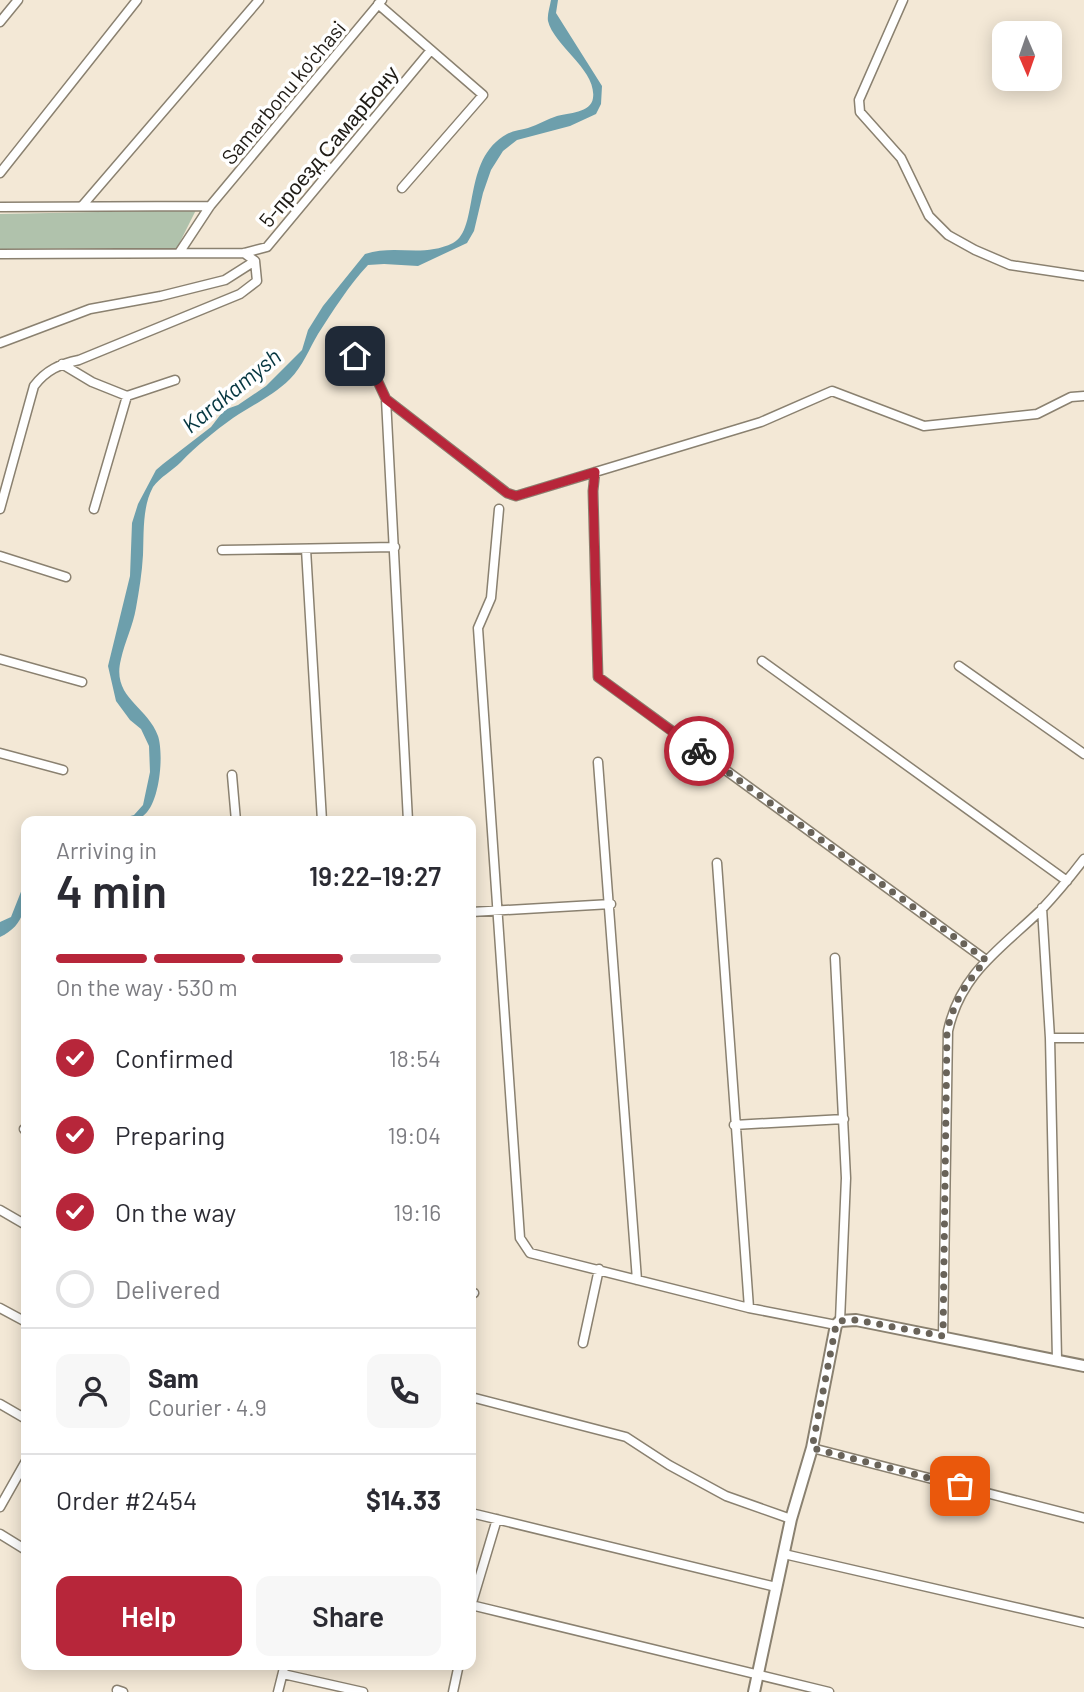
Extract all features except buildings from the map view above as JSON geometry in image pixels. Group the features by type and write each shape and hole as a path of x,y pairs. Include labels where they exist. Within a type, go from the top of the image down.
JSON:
{"street":[{"path":"0,22 18,0"},
{"path":"0,173 138,0"},
{"path":"82,206 259,0"},
{"path":"903,0 859,100 860,111 901,158 929,216 948,235 1010,265 1084,276"},
{"path":"380,2 483,95 402,188"},
{"name":"Samarbonu ko'chasi","path":"178,253 210,206 380,2"},
{"name":"5-проезд СамарБону","path":"244,253 267,247 431,50"},
{"path":"0,206 210,206"},
{"path":"0,254 244,253 255,261 257,281 240,294 62,364 42,375 34,386 0,509"},
{"path":"0,343 90,309 161,296 225,280 255,261"},
{"path":"337,341 373,371 386,399 408,816"},
{"path":"62,364 92,382 127,396 175,380"},
{"path":"386,399 507,493 516,496 761,422 832,391 924,426 1037,414 1071,397 1084,396"},
{"path":"93,509 127,396"},
{"path":"595,472 593,491 598,677 986,960"},
{"path":"499,509 491,598 478,628 520,1238 530,1253 749,1308 838,1323 856,1320 1084,1366"},
{"path":"222,550 395,547"},
{"path":"306,549 322,816"},
{"path":"0,556 66,577"},
{"path":"0,659 82,682"},
{"path":"762,661 1067,881"},
{"path":"959,666 1084,754"},
{"path":"0,752 63,770"},
{"path":"598,762 611,904 637,1280"},
{"path":"232,775 236,816"},
{"path":"943,1336 947,1031 953,1008 966,984 986,960 1042,908 1084,859"},
{"path":"716,863 749,1308"},
{"path":"476,912 611,904"},
{"path":"1042,908 1050,1038 1057,1359"},
{"path":"754,1692 791,1519 812,1448 838,1323 846,1178 835,958"},
{"path":"1050,1038 1084,1038"},
{"path":"734,1125 844,1119"},
{"path":"0,1210 21,1222"},
{"path":"583,1343 599,1269"},
{"path":"0,1308 21,1319"},
{"path":"476,1398 625,1437 726,1496 791,1519"},
{"path":"0,1404 21,1416"},
{"path":"812,1448 1084,1518"},
{"path":"1,1502 21,1469"},
{"path":"476,1514 776,1587"},
{"path":"476,1588 497,1519"},
{"path":"0,1534 21,1547"},
{"path":"783,1554 1084,1623"},
{"path":"476,1606 829,1692"},
{"path":"278,1692 284,1670"},
{"path":"287,1670 362,1692"},
{"path":"453,1692 457,1670"}],"green space":[{"path":"196,210 177,248 0,249 0,214"}],"water":[{"path":"551,0 558,0 556,13 602,86 601,104 596,114 570,126 517,140 503,151 491,170 474,231 467,243 418,266 368,265 342,298 295,374 277,390 213,433 153,487 145,512 142,568 136,608 119,672 125,692 153,725 161,754 157,790 149,810 143,816 130,816 143,805 150,772 149,746 141,729 130,720 116,701 108,666 130,576 132,523 138,504 156,470 211,427 224,410 238,405 266,386 302,350 308,330 323,306 365,254 387,250 431,250 453,243 466,224 477,176 493,145 510,133 588,107 593,98 588,78 558,40 548,21"},
{"path":"21,892 20,920 0,937 0,922 11,917"}],"way so far":[{"path":"699,751 986,960 966,984 953,1008 947,1031 943,1336 856,1320 839,1321 836,1325 812,1448 960,1486"}],"route":[{"path":"355,356 373,371 386,399 507,493 516,496 595,472 593,491 598,677 699,751"}],"water label":[{"name":"Karakamysh","path":"231,390"}]}
